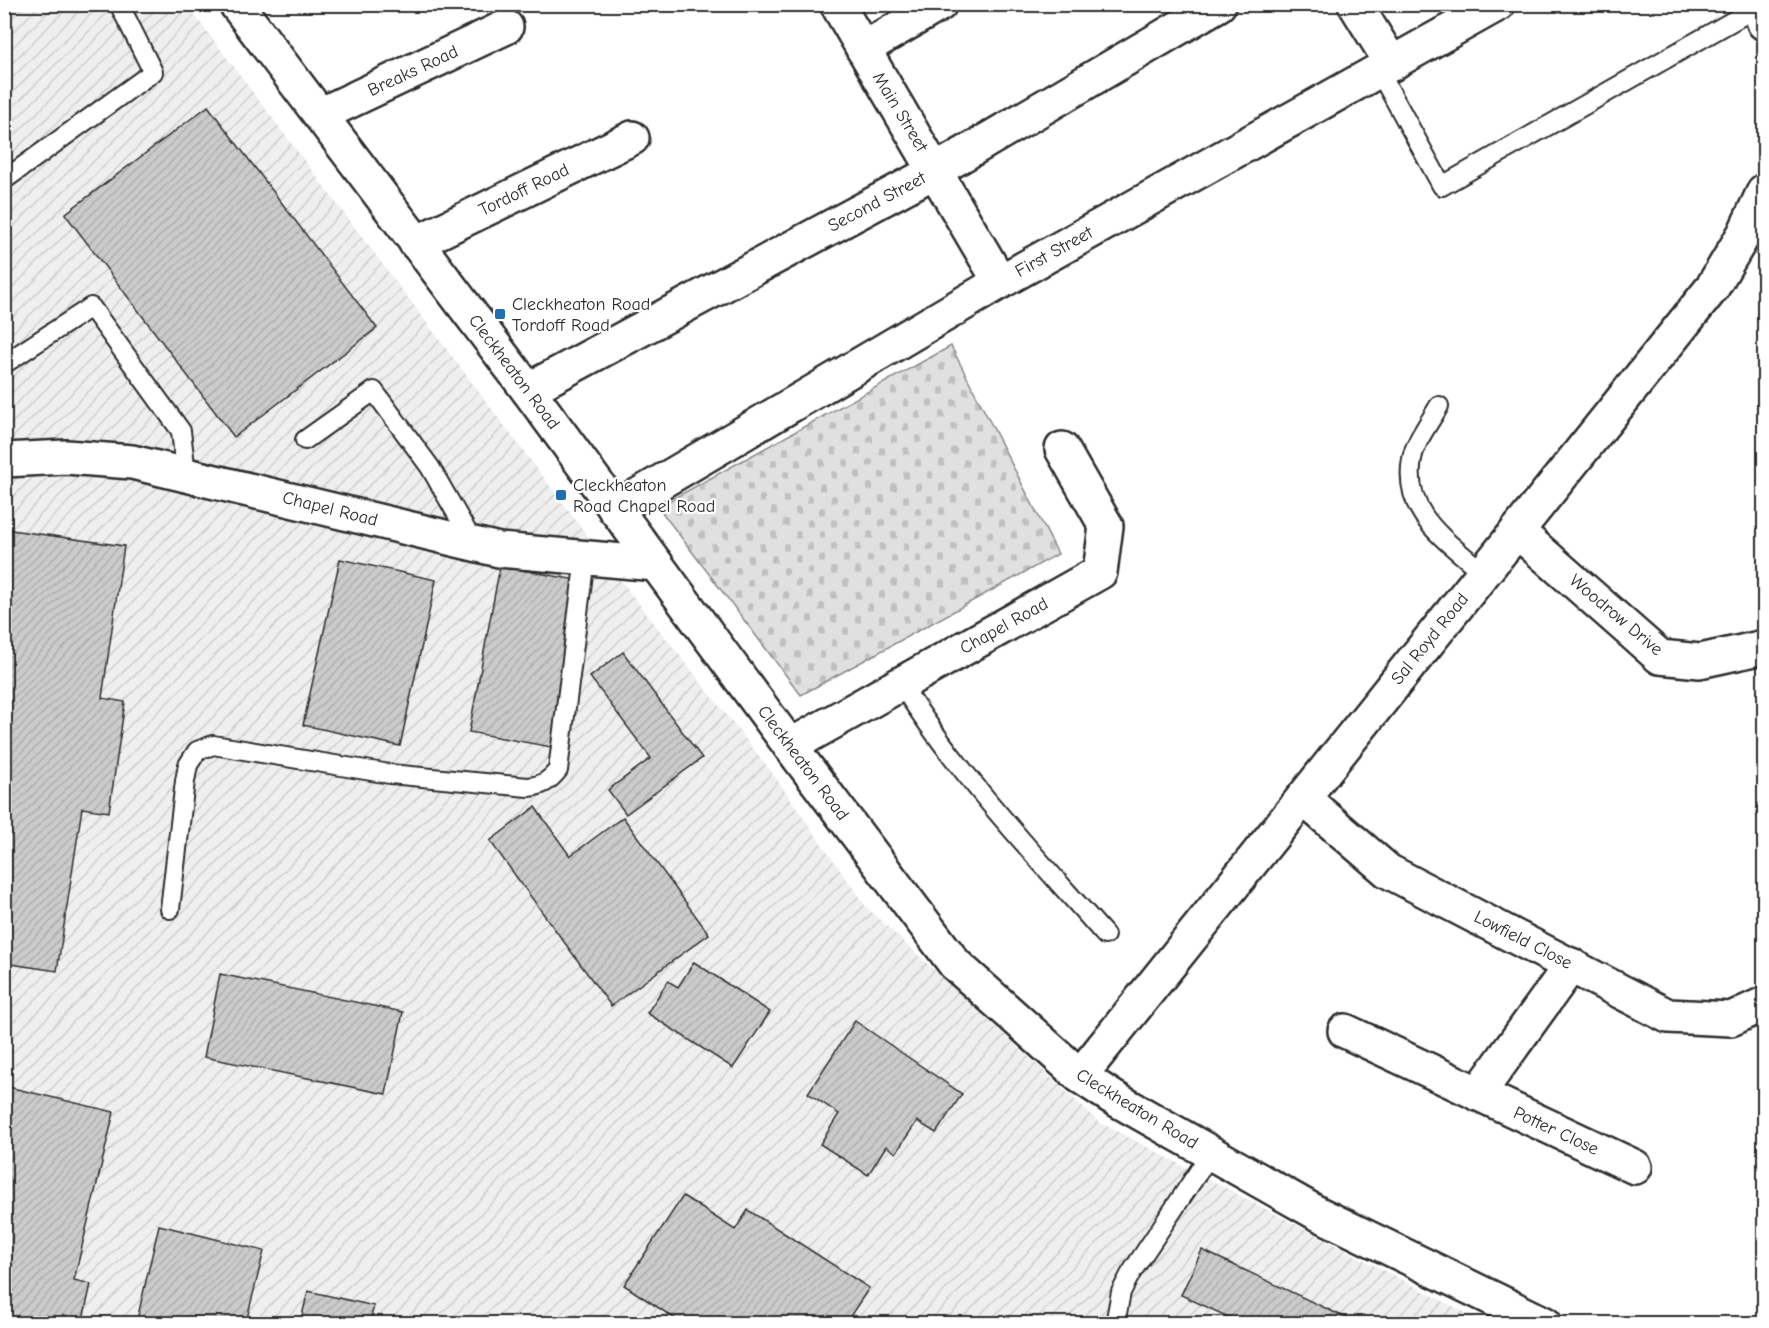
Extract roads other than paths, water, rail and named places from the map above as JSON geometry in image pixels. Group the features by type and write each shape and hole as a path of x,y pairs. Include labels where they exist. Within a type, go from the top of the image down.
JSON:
{"street":[{"name":"Cleckheaton Road","path":"236,4 528,390 790,746 955,964 1080,1076 1317,1213 1545,1323"},
{"name":"Main Street","path":"837,4 1000,282"},
{"path":"863,50 940,4"},
{"name":"Second Street","path":"528,390 935,171 1219,4"},
{"path":"1355,4 1385,68"},
{"name":"First Street","path":"615,509 1000,282 1498,4"},
{"name":"Breaks Road","path":"320,115 506,27"},
{"name":"Tordoff Road","path":"416,243 632,138"},
{"name":"Sal Royd Road","path":"1080,1076 1712,288 1744,234 1764,191"},
{"name":"Chapel Road","path":"790,746 1100,572 1106,526 1062,449"},
{"name":"Chapel Road","path":"4,460 66,457 132,462 499,550 656,564"},
{"name":"Woodrow Drive","path":"1517,531 1660,657 1700,661 1764,647"},
{"name":"Lowfield Close","path":"1303,798 1388,871 1668,1016 1731,1019 1764,1004"},
{"path":"1478,1094 1571,965"},
{"name":"Potter Close","path":"1344,1031 1635,1167"}],"lane":[{"path":"4,180 153,72 119,4"},
{"path":"1385,68 1442,186 1761,11"},
{"path":"4,364 91,307 181,431 186,474"},
{"path":"305,440 375,391 429,467 474,544"},
{"path":"1439,406 1412,457 1410,485 1417,509 1430,525 1484,573"},
{"path":"170,909 186,773 197,751 213,745 390,774 528,787 541,786 551,779 558,770 585,558"},
{"path":"901,684 929,727 967,777 1105,935"},
{"path":"1115,1323 1121,1292 1131,1273 1211,1153"}],"place":[{"name":"Cleckheaton Road Tordoff Road","path":"500,314"},
{"name":"Cleckheaton Road Chapel Road","path":"561,495"}]}
